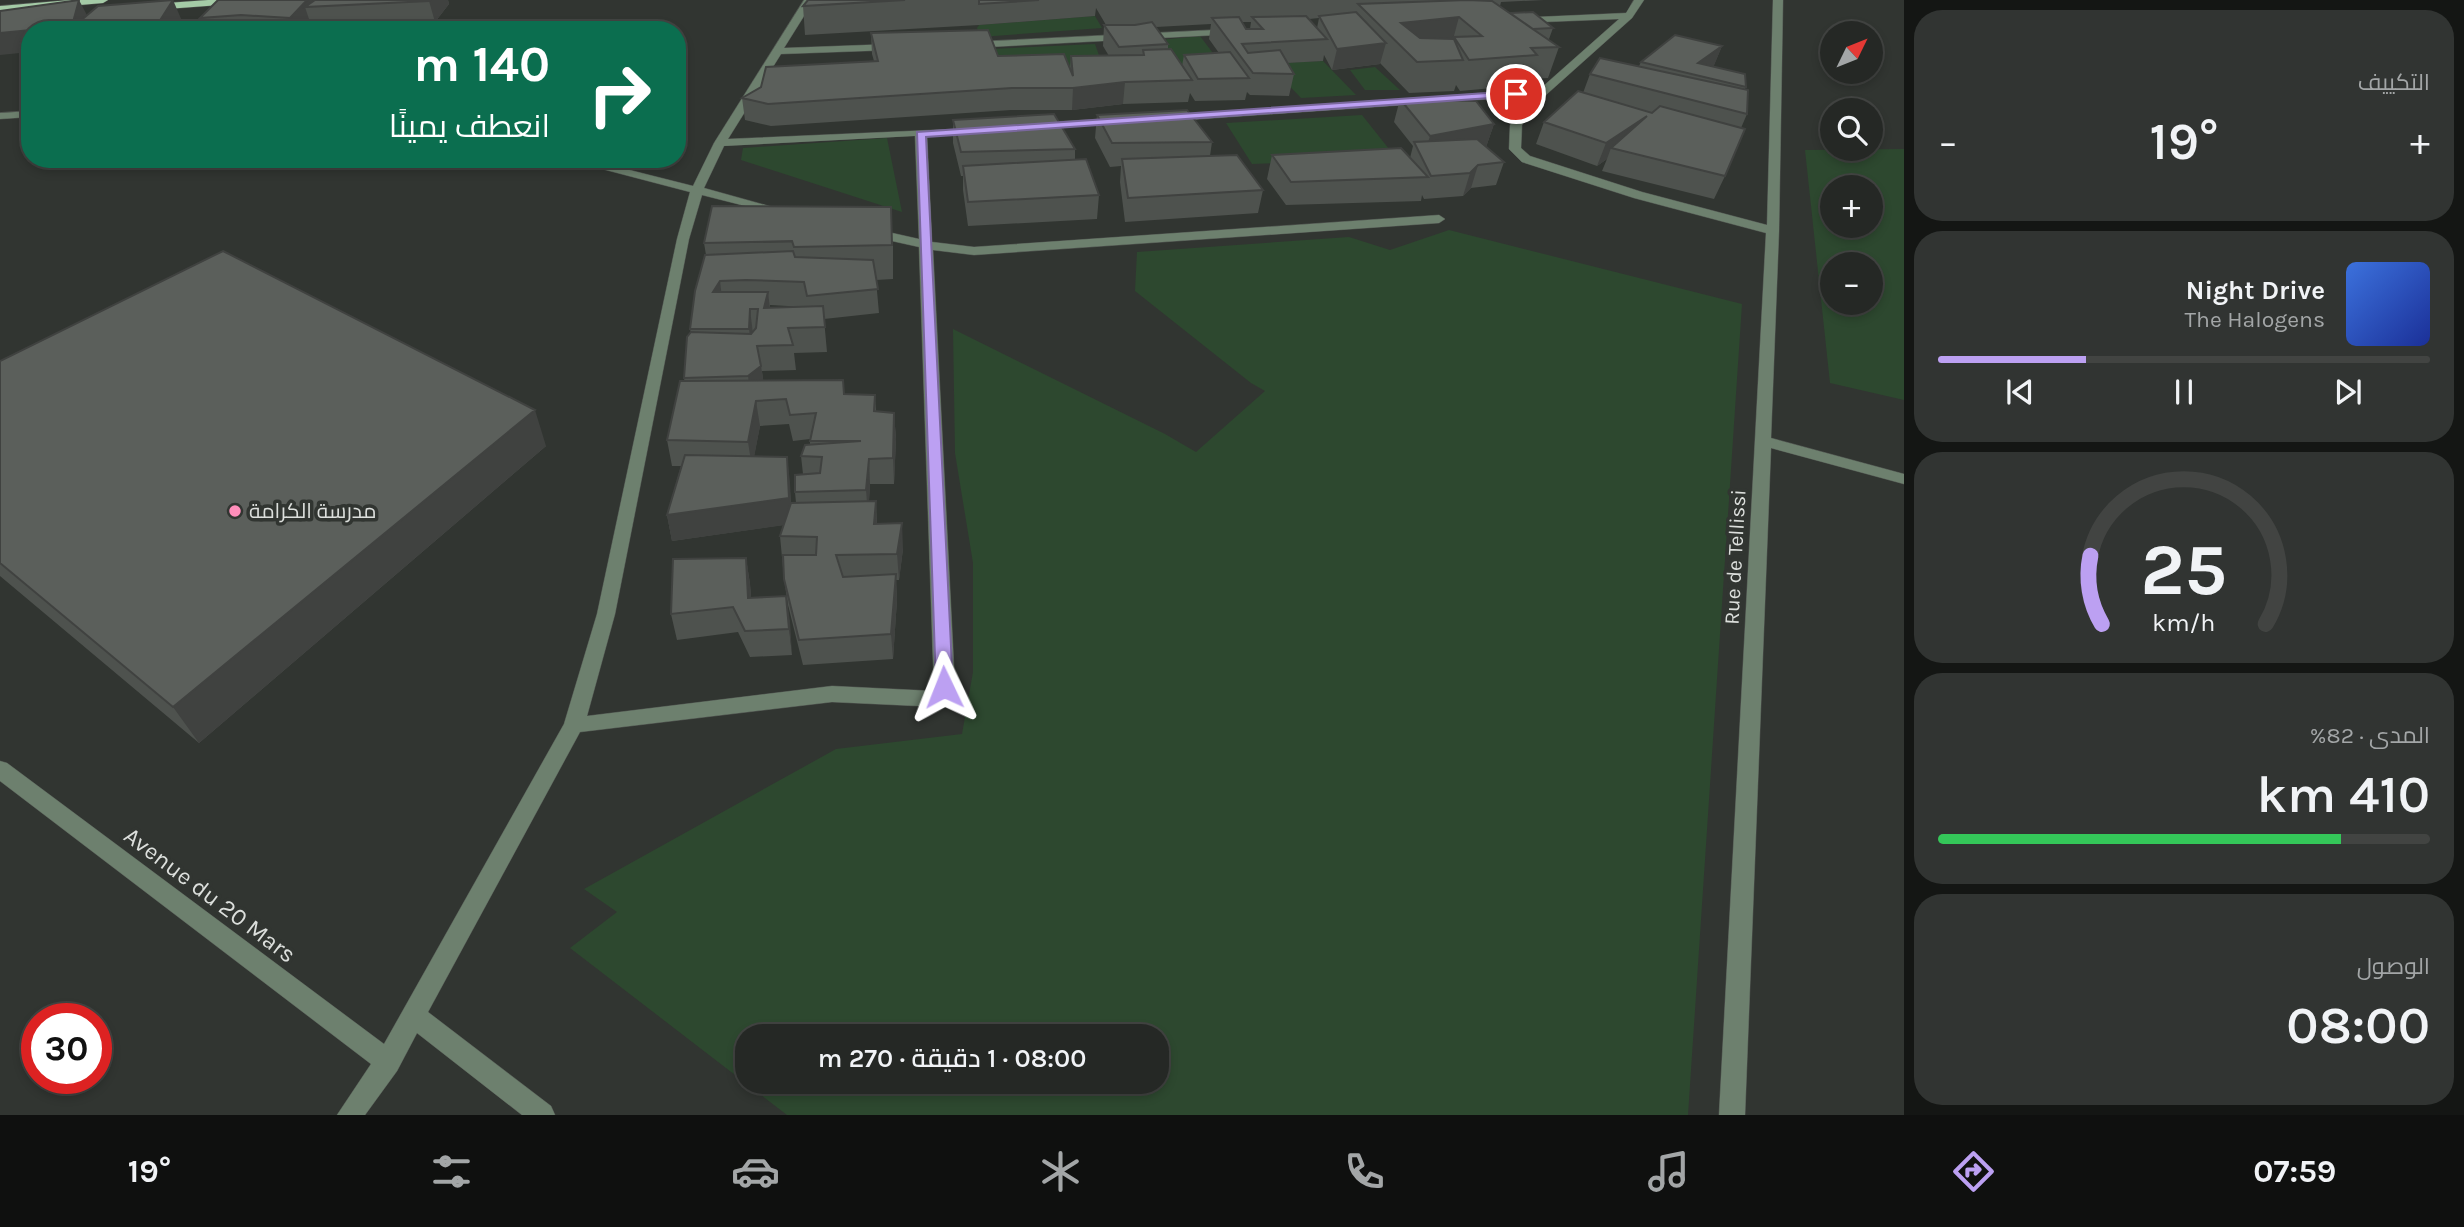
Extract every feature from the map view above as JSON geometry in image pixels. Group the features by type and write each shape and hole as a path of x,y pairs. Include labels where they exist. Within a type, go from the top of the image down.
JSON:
{"main road":[{"path":"0,9 103,0"},
{"path":"144,8 247,0"}],"street":[{"path":"350,1115 388,1062 574,725 606,614 683,239 697,191 720,143 809,0"},
{"path":"1639,0 1629,16 1543,92 1516,125 1515,149 1526,159 1638,195 1773,232"},
{"name":"Rue de Tellissi","path":"1732,1115 1773,232 1778,0"},
{"path":"1506,20 1629,16"},
{"path":"959,45 1247,31"},
{"path":"778,51 903,47"},
{"path":"1163,118 1543,92"},
{"path":"0,116 21,115"},
{"path":"1028,127 1136,120"},
{"path":"720,143 988,130"},
{"path":"574,725 832,694 940,699 944,687 921,134"},
{"path":"606,168 791,213"},
{"path":"859,229 948,250 1008,249 1439,219"},
{"path":"1763,441 1904,479"},
{"name":"Avenue du 20 Mars","path":"0,769 388,1062"},
{"path":"414,1016 542,1115"}],"green space":[{"path":"1095,16 1102,28 980,37 977,28 979,25"},
{"path":"1200,36 1225,69 1173,69 1160,40"},
{"path":"1095,44 1105,72 998,77 992,49"},
{"path":"1323,61 1356,95 1301,98 1276,72 1245,74 1239,65"},
{"path":"1375,67 1400,90 1365,90 1350,70"},
{"path":"1362,115 1397,159 1252,164 1226,123"},
{"path":"887,138 902,212 741,160 743,148"},
{"path":"1883,149 1904,149 1904,400 1830,383 1823,315 1883,315 1883,252 1820,252 1820,290 1805,150 1820,150 1820,161 1883,161"},
{"path":"1449,230 1742,304 1688,1115 787,1115 760,1094 1169,1094 1169,1024 735,1024 735,1075 570,948 617,912 584,889 836,749 962,734 973,672 973,563 955,453 953,329 1196,452 1265,391 1251,383 1135,291 1137,252 1349,237 1390,250"}],"building":[{"path":"79,0 73,21 21,21 21,31 0,33 0,11"},
{"path":"173,0 160,21 80,21 98,6"},
{"path":"218,0 307,0 290,18 241,15 200,18"},
{"path":"315,0 430,0 305,7"},
{"path":"808,0 905,0 803,6"},
{"path":"979,0 1039,0 979,4"},
{"path":"1492,1 1559,47 1531,48 1537,55 1469,60 1454,37 1482,36 1459,17 1401,23 1420,38 1454,39 1463,60 1417,62 1358,4"},
{"path":"1356,12 1386,43 1337,49 1319,16"},
{"path":"1533,12 1553,28 1533,29 1510,13"},
{"path":"1306,16 1327,39 1242,44 1248,53 1280,50 1294,74 1253,73 1212,18 1239,17 1246,29 1263,29 1252,17"},
{"path":"1152,22 1168,44 1119,47 1104,25 1135,25"},
{"path":"988,30 998,56 1064,54 1073,76 1071,56 1144,55 1143,50 1171,49 1192,80 1125,82 1073,88 1012,88 768,104 742,98 761,87 766,67 878,61 871,33"},
{"path":"1675,35 1722,46 1698,63 1745,74 1746,87 1641,62"},
{"path":"1230,52 1249,78 1198,79 1184,55"},
{"path":"1600,58 1748,90 1747,114 1590,74"},
{"path":"1578,91 1652,113 1660,106 1745,129 1725,176 1611,148 1647,116 1606,143 1544,122"},
{"path":"1400,99 1476,101 1494,124 1430,136"},
{"path":"1187,110 1212,142 1112,143 1097,115"},
{"path":"1054,114 1075,149 961,152 953,120"},
{"path":"1477,139 1504,162 1478,165 1470,173 1431,176 1414,142"},
{"path":"1401,148 1428,177 1291,182 1272,155"},
{"path":"1237,155 1263,190 1128,198 1122,159"},
{"path":"1086,159 1099,195 968,202 963,166"},
{"path":"712,206 891,207 892,245 794,247 792,241 704,243"},
{"name":"مدرسة الكرامة","path":"223,251 535,410 173,707 0,563 0,361"},
{"path":"793,251 795,257 873,260 878,289 807,296 804,282 720,281 713,292 768,292 764,308 823,306 825,327 788,328 793,345 757,346 761,366 748,376 684,378 687,337 691,332 751,334 756,328 758,309 750,309 749,329 690,329 695,291 705,255"},
{"path":"843,380 844,394 875,395 874,411 894,413 893,458 869,459 866,490 795,492 795,475 820,473 822,457 801,456 805,445 861,441 810,441 816,413 790,415 786,399 756,401 748,442 667,440 680,381"},
{"path":"685,455 787,457 789,498 667,515"},
{"path":"876,501 874,524 902,523 897,554 836,555 843,577 896,574 891,634 799,640 784,579 783,555 816,555 817,537 780,536 791,503"},
{"path":"746,558 748,598 786,596 789,629 745,631 733,607 671,614 673,559"}],"place":[{"name":"مدرسة الكرامة","path":"235,511"}],"route":[{"path":"944,687 921,134 1516,94"}]}
